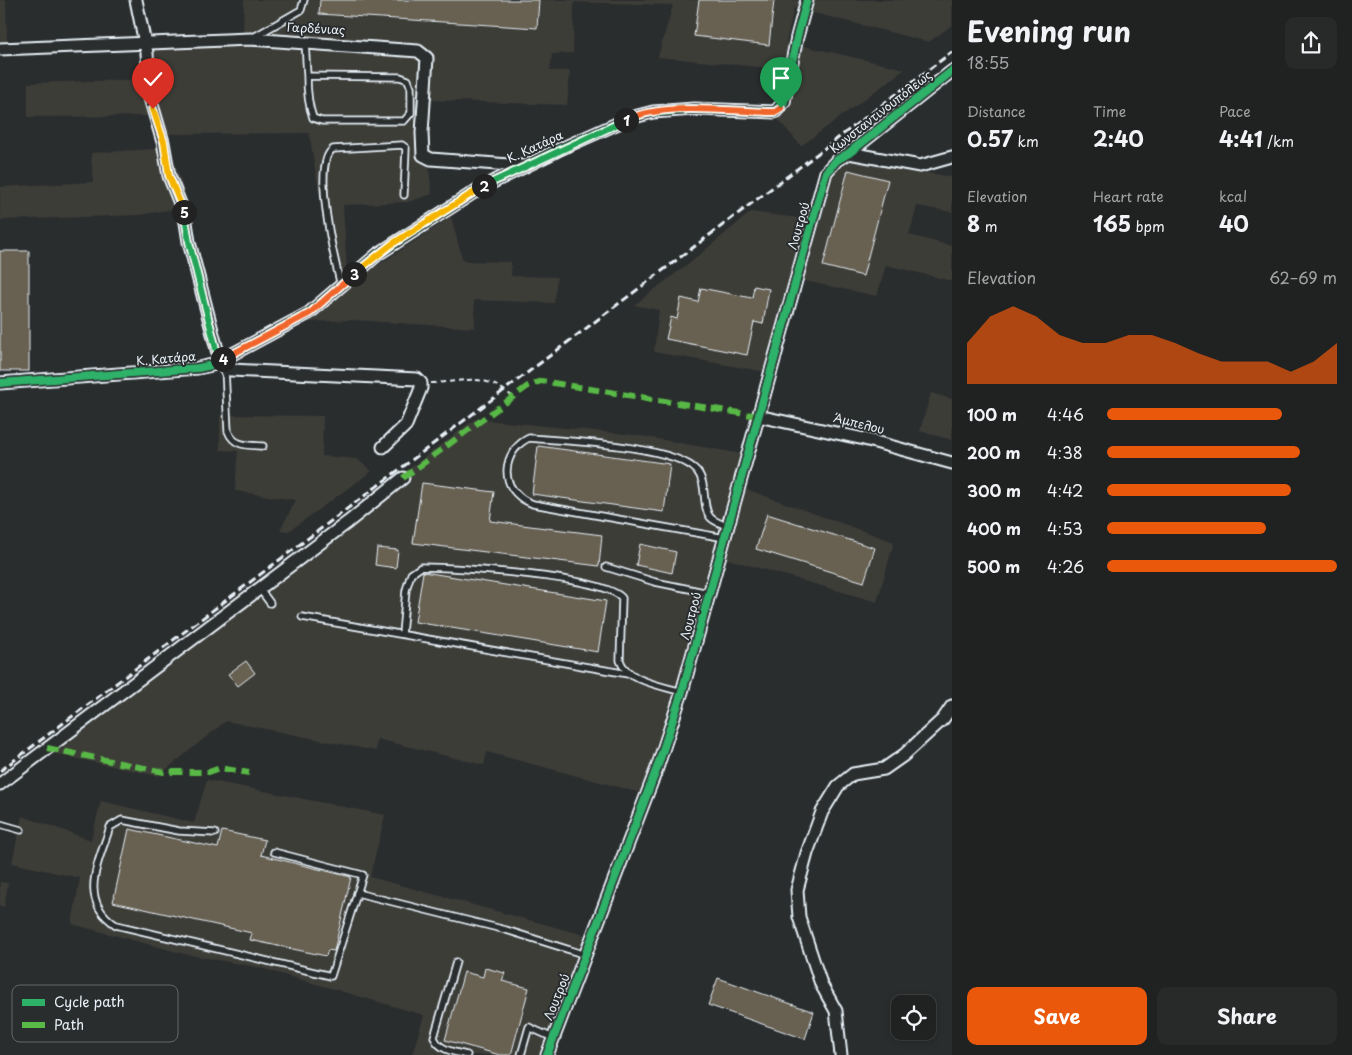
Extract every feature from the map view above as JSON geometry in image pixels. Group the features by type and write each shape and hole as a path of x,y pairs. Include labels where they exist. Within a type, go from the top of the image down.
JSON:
{"street":[{"path":"136,0 145,44 152,104 164,142 169,176 185,216 189,242 222,365 411,377 422,383 418,400 406,425 383,447"},
{"name":"Κ. Κατάρα","path":"0,383 222,365 310,313 341,288 360,267 392,244 479,189 524,166 630,118 653,112 694,109 775,112 781,108 784,102 797,37 807,0"},
{"name":"Γαρδένιας","path":"0,48 250,39 305,41 418,51 427,58 422,133 423,155 431,159 524,166"},
{"name":"Κωνσταντινουπόλεως","path":"826,172 837,160 952,71"},
{"path":"849,152 920,166 952,157"},
{"name":"Λουτρού","path":"547,1055 657,768 682,692 826,172"},
{"name":"Άμπελου","path":"758,416 864,439 952,463"},
{"path":"0,784 403,478"},
{"path":"841,1055 836,1011 821,984 799,917 797,890 807,853 822,812 838,786 853,774 884,769 943,719 952,706"}],"lane":[{"path":"250,39 301,10 304,0"},
{"path":"305,41 307,76 309,108 313,118 322,121 404,121 411,113 411,88 408,80 400,77 307,76"},
{"path":"341,288 326,208 324,178 328,152 333,149 402,145 406,148 404,195"},
{"path":"222,365 230,438 238,444 263,446"},
{"path":"529,438 657,452 696,470 704,482 707,511 710,518 726,533 532,504 518,496 514,490 507,476 507,462 512,451 520,442 529,438"},
{"path":"402,634 406,590 411,574 420,567 492,571 560,580 604,588 618,593 622,598 620,660 622,667 630,674"},
{"path":"606,567 655,582 709,593"},
{"path":"259,588 270,603"},
{"path":"302,617 630,674 682,692"},
{"path":"214,833 163,829 131,821 115,823 110,828 94,879 93,895 99,909 116,925 331,976 363,875 274,852"},
{"path":"0,824 21,830"},
{"path":"357,894 506,930 586,955"},
{"path":"456,962 434,1036 436,1042 444,1049 467,1055"},
{"path":"521,1055 529,1028 553,1038"}],"path":[{"path":"422,383 474,378 497,385 512,397"}],"shaded area":[{"path":"0,0 6,0 7,44 0,44"},
{"path":"244,0 952,0 952,25 929,42 794,8 786,42 905,69 801,146 776,117 779,69 658,57 673,5 574,2 573,53 552,54 550,71 570,71 567,105 428,100 425,132 432,194 408,202 343,205 347,274 354,281 451,217 463,261 511,262 511,276 557,277 554,303 474,300 475,328 354,320 308,322 304,310 335,285 309,133 167,134 161,116 28,117 28,83 154,79 148,38 243,35"},
{"path":"846,147 910,159 921,172 952,177 952,212 917,206 909,235 952,246 952,281 886,265 877,296 790,278 766,372 654,352 659,310 634,305 692,261 751,212 807,219 820,168"},
{"path":"170,148 189,206 140,215 0,220 0,187 93,182 91,153"},
{"path":"931,393 952,399 952,440 920,431"},
{"path":"220,415 323,416 322,456 357,459 372,471 289,531 280,530 296,500 235,491 238,451 220,450"},
{"path":"475,419 635,435 742,454 734,485 894,542 877,602 714,555 674,702 641,793 487,752 484,765 377,739 376,751 226,721 158,776 37,750"},
{"path":"207,780 385,815 370,877 584,935 540,1055 412,1055 424,1015 257,967 185,954 72,924 80,878 12,863 22,816 91,840 101,801 194,823"},
{"path":"0,882 8,883 4,907 0,906"}],"building":[{"path":"320,0 539,0 537,28 319,14"},
{"path":"699,0 774,0 769,45 694,36"},
{"path":"848,170 888,180 863,276 823,266"},
{"path":"0,251 29,251 29,371 0,371"},
{"path":"754,286 769,289 763,324 754,322 747,355 666,339 671,317 677,319 681,298 698,302 701,288 752,298"},
{"path":"538,446 670,464 664,512 532,494"},
{"path":"422,483 494,492 490,521 602,535 599,566 413,543"},
{"path":"767,514 875,548 864,582 756,549"},
{"path":"640,544 676,552 672,573 636,565"},
{"path":"377,548 398,550 396,568 375,565"},
{"path":"423,572 606,601 598,652 415,622"},
{"path":"246,661 255,673 238,686 228,674"},
{"path":"129,829 218,848 222,831 265,840 261,855 351,877 334,951 328,950 326,956 250,940 252,933 113,902"},
{"path":"485,968 505,973 502,981 529,988 511,1055 500,1055 445,1040 464,972 483,977"},
{"path":"718,978 814,1012 805,1039 708,1005"}],"railway":[{"path":"0,771 952,52"}],"marked path":[{"path":"403,478 528,386 541,381 758,416"},
{"path":"47,748 164,772 209,772 220,768 249,773"}],"cycle path":[{"path":"0,383 198,368 212,365 309,313 378,254 479,189 558,150 630,118 653,112 694,109 775,112 784,102 797,37 807,0"},
{"path":"547,1055 657,768 682,692 826,172 837,160 849,153 952,71"}],"route":[{"path":"153,109 164,142 169,176 185,216 192,256 220,361 274,334 310,313 341,288 360,267 392,244 479,189 558,150 630,118 653,112 694,109 775,112 781,108"}]}
